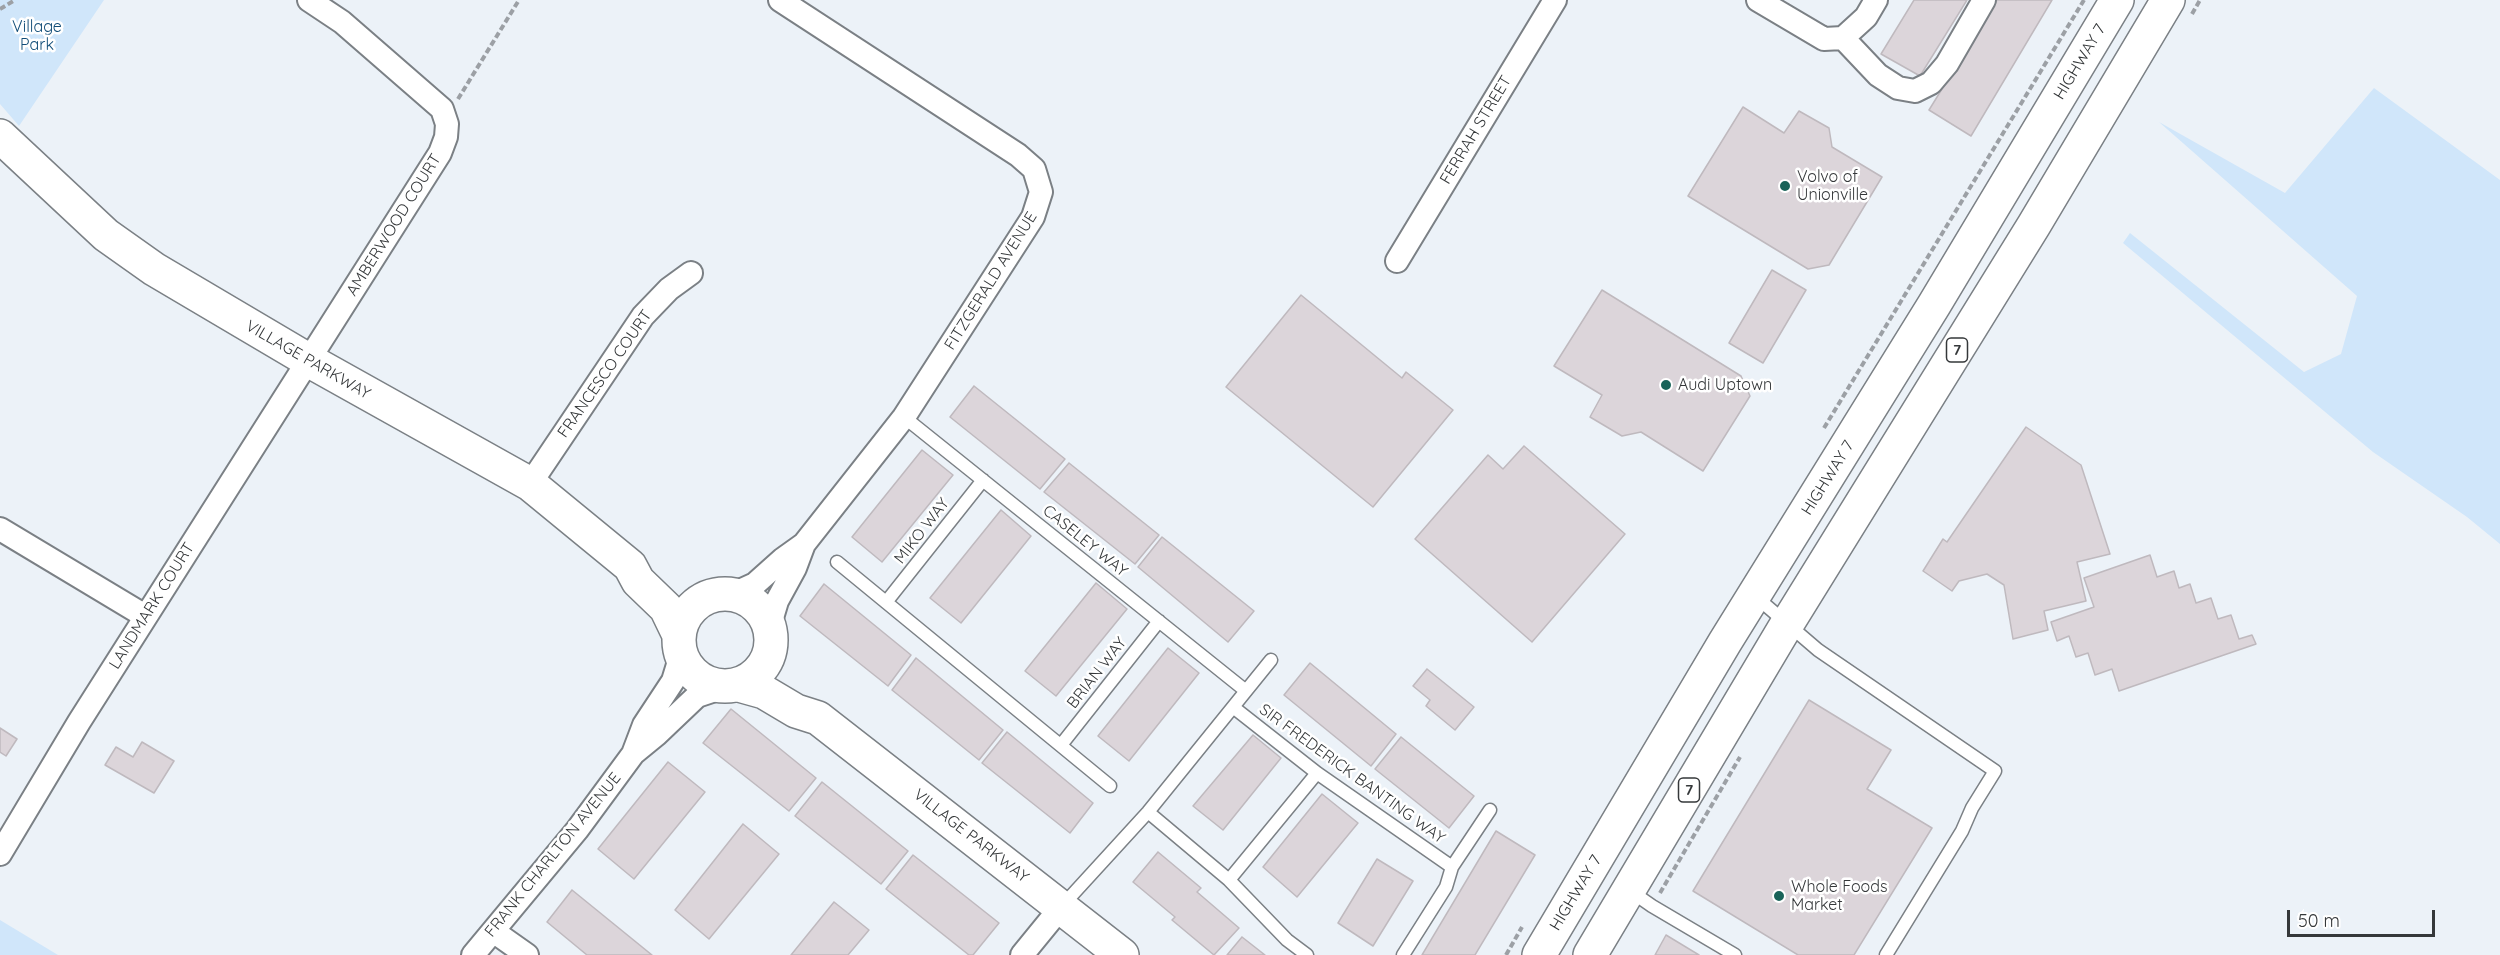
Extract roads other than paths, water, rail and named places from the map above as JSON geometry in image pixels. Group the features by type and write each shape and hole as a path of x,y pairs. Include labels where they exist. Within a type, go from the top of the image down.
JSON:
{"main road":[{"name":"HIGHWAY 7","path":"1539,955 2117,0"},
{"name":"7","path":"1590,955 1787,624 2034,225 2168,0"},
{"name":"VILLAGE PARKWAY","path":"0,136 106,235 163,275 308,360 530,484 630,566 638,580 670,614 680,645"},
{"name":"VILLAGE PARKWAY","path":"630,566 649,569 681,588 721,595"},
{"path":"721,595 747,598 758,607 766,618 771,640 767,661 760,671 731,686 710,684 697,677 687,667 680,645 682,623 688,611 698,602 721,595"},
{"name":"VILLAGE PARKWAY","path":"771,640 782,670 818,718"},
{"name":"VILLAGE PARKWAY","path":"731,686 764,692 796,711 818,718 1122,955"}],"street":[{"name":"AMBERWOOD COURT","path":"308,360 440,153 446,137 447,124 442,109 425,93 342,22 309,0"},
{"name":"FITZGERALD AVENUE","path":"721,595 755,584 804,544 904,417 1033,217 1041,192 1034,169 1018,155 980,128 780,0"},
{"name":"FERRAH STREET","path":"1397,261 1556,0"},
{"path":"1758,0 1824,39 1843,38 1866,17 1876,0"},
{"path":"1843,38 1878,75 1898,87 1915,90 1931,83 1947,64 1984,0"},
{"name":"FRANCESCO COURT","path":"530,484 637,323 656,302 691,273"},
{"name":"LANDMARK COURT","path":"0,854 145,616 308,360"},
{"path":"0,529 145,616"},
{"name":"FITZGERALD AVENUE","path":"771,640 771,621 777,601 795,568 804,544"},
{"name":"FRANK CHARLTON AVENUE","path":"633,754 644,725 673,681 680,645"},
{"name":"FRANK CHARLTON AVENUE","path":"472,955 577,830 633,754 696,696 731,686"},
{"path":"1022,955 1062,906"},
{"path":"493,931 527,955"}],"lane":[{"name":"CASELEY WAY","path":"904,417 1246,691"},
{"name":"MIKO WAY","path":"887,601 983,480"},
{"path":"837,562 1110,786"},
{"path":"1755,596 1818,650 1995,771 1972,808 1962,831 1886,955"},
{"name":"BRIAN WAY","path":"1061,745 1159,621"},
{"path":"1062,906 1148,813 1271,660"},
{"name":"SIR FREDERICK BANTING WAY","path":"1233,707 1317,773 1452,867"},
{"path":"1229,880 1317,773"},
{"path":"1403,955 1446,887 1452,867 1490,810"},
{"path":"1148,813 1229,880 1287,940 1307,955"},
{"path":"1629,890 1735,955"}],"place":[{"name":"Volvo of Unionville","path":"1785,186"},
{"name":"Audi Uptown","path":"1666,385"},
{"name":"Whole Foods Market","path":"1779,896"}],"park label":[{"name":"Village Park","path":"37,36"}]}
